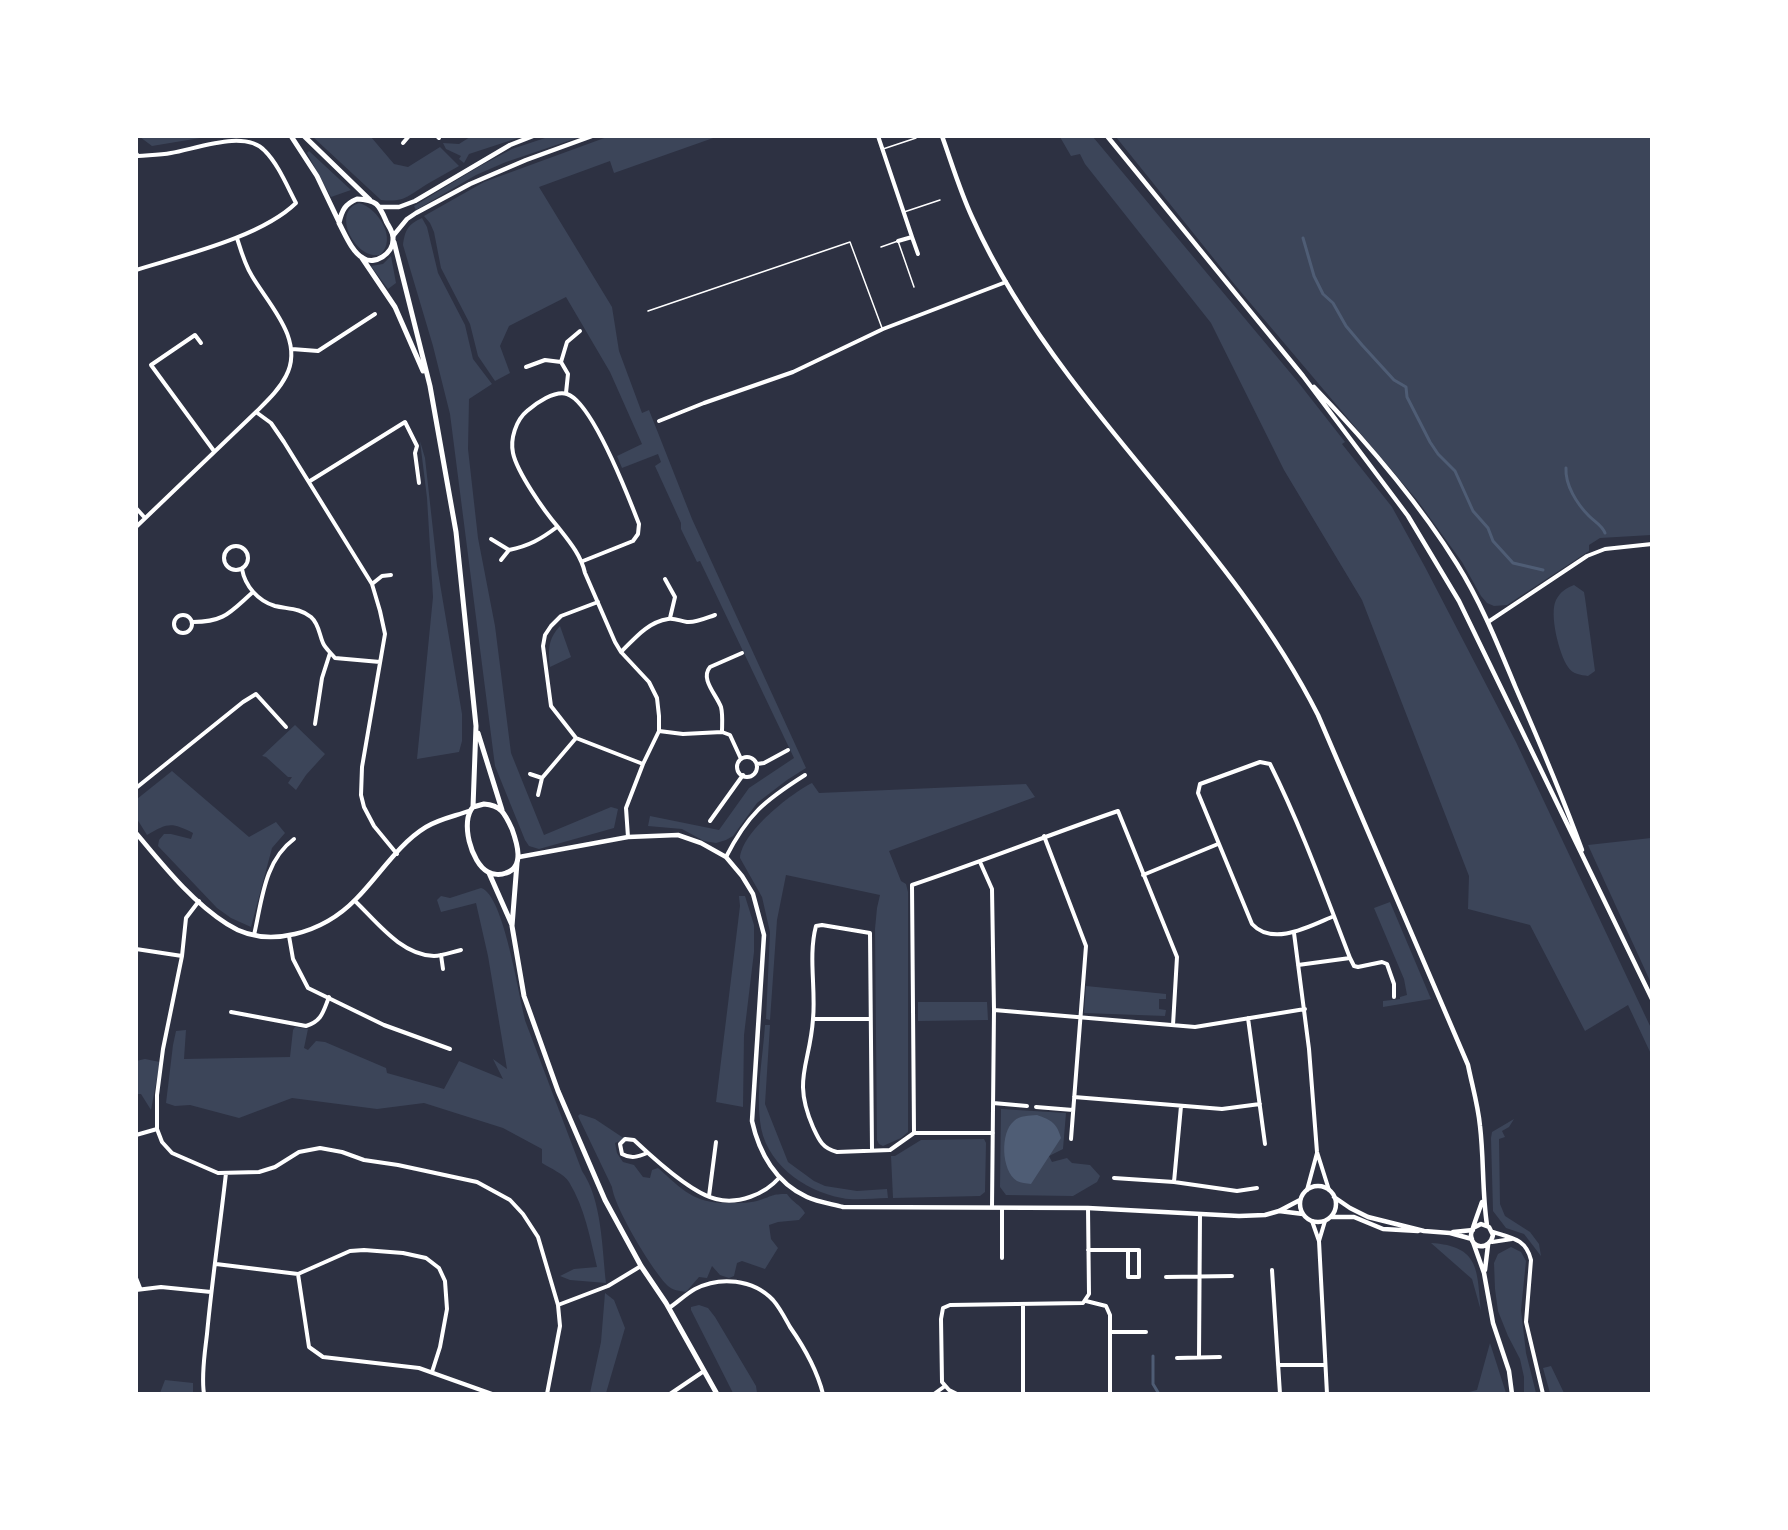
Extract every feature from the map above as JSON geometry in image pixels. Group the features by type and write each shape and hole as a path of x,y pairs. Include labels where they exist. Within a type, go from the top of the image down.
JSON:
{"main road":[{"path":"291,136 317,176 339,223 395,308 430,386"},
{"path":"304,136 380,207 393,239 430,386 456,532 476,726 471,809 466,827 471,843 480,865 489,873 512,927 524,996 558,1091 604,1200 641,1266 669,1308 717,1394"},
{"path":"339,223 348,203 357,199 370,200"},
{"path":"362,258 371,261 379,259 389,252 393,239"},
{"path":"476,726 502,810 512,830 518,860 512,927"},
{"path":"471,809 484,804 494,805 502,810"},
{"path":"489,873 499,875 508,873 518,860"}],"street":[{"path":"403,143 409,136"},
{"path":"380,207 399,207 415,201 510,145 533,136"},
{"path":"393,239 406,219 470,184 526,160 592,136"},
{"path":"878,136 918,254"},
{"path":"942,136 972,217 1007,282 1068,375 1221,564 1252,605 1302,683 1355,799 1468,1065 1480,1124 1484,1170 1483,1199 1487,1225 1493,1232 1524,1243 1529,1251 1531,1260 1526,1322 1543,1394"},
{"path":"1107,136 1303,376 1402,508 1438,565 1459,601 1652,999"},
{"path":"136,153 138,156 149,155 237,140 249,141 259,145 267,152 296,203 285,214 237,238 136,270"},
{"path":"898,242 912,237"},
{"path":"136,527 256,412 287,375 292,349 279,319 250,274 237,238"},
{"path":"659,421 793,372 883,329 1007,282"},
{"path":"292,349 318,351 375,314"},
{"path":"566,393 568,374 561,362 567,342 580,331"},
{"path":"201,343 195,335 151,365 214,451"},
{"path":"526,367 545,360 561,362"},
{"path":"1303,376 1347,423 1422,514 1458,565 1488,622 1539,740 1587,864"},
{"path":"583,561 633,541 638,534 639,524 612,459 587,413 576,398 566,393 555,394 527,411 519,419 512,445 517,464 557,527 568,538 583,561 615,642 654,690 659,716 659,731 626,808 628,837"},
{"path":"256,412 271,423 310,481 372,584 385,634 362,767 361,795 364,807 374,826 397,854"},
{"path":"310,481 405,422 417,446 415,453 419,483"},
{"path":"136,508 145,518"},
{"path":"501,560 509,550 541,540 557,527"},
{"path":"491,540 509,550"},
{"path":"1488,622 1587,556 1605,549 1652,544"},
{"path":"232,546 244,548 248,555 247,563 242,569 230,569 225,563 226,551 232,546"},
{"path":"242,569 244,578 253,592 264,601 294,608 312,618 319,629 323,644 335,658 380,662"},
{"path":"372,584 382,576 391,575"},
{"path":"666,579 675,597 670,618"},
{"path":"193,622 219,620 253,592"},
{"path":"598,602 561,616 545,635 543,646 551,706 576,738 643,764"},
{"path":"184,615 193,622 190,631 185,634 179,633 174,625 178,617 184,615"},
{"path":"621,652 643,630 657,622 670,618 695,622 715,615"},
{"path":"315,724 322,678 331,653"},
{"path":"722,732 721,709 706,677 707,671 710,667 742,653"},
{"path":"136,788 256,694 286,727"},
{"path":"659,731 683,734 722,732 730,735 741,759 738,768 742,775"},
{"path":"538,795 542,778 576,738"},
{"path":"741,759 750,758 757,764 764,763 788,750"},
{"path":"1334,916 1294,933 1263,933 1252,924 1198,793 1200,784 1260,762 1268,762 1293,815 1334,916 1350,958 1354,966 1382,962 1387,964 1394,984 1394,997"},
{"path":"742,775 749,776 754,773 757,764"},
{"path":"530,774 542,778"},
{"path":"710,821 742,775"},
{"path":"726,857 753,813 775,794 805,775"},
{"path":"136,833 171,874 226,924 254,935 289,936 319,927 336,917 355,901 412,838 427,827 471,809"},
{"path":"914,1133 912,885 981,862 1044,836 1118,812 1177,957 1173,1025"},
{"path":"518,860 628,837 678,835 701,843 726,857 753,894 764,935 752,1121 755,1137 764,1157 779,1178 807,1197 843,1207 1088,1208 1239,1216 1265,1215 1279,1211 1300,1200 1307,1190 1317,1152"},
{"path":"1044,836 1086,946 1071,1139"},
{"path":"254,935 272,862 284,846 294,839"},
{"path":"1143,875 1218,844"},
{"path":"981,862 992,889 994,1010 992,1208"},
{"path":"199,901 186,918 182,956 160,1069 157,1128 162,1142 172,1153 218,1173 259,1172 275,1167 299,1152 320,1148 342,1152 364,1160 477,1182 510,1200 538,1237 558,1305 559,1336 547,1394"},
{"path":"355,901 405,947 424,955 441,955 461,950"},
{"path":"872,1150 870,933 828,925 816,926 813,940 813,1019 802,1073 802,1089 806,1111 821,1144 828,1150 837,1152 872,1150 895,1148 914,1133 993,1133"},
{"path":"1294,933 1305,1009 1317,1152 1329,1190 1334,1197 1350,1208 1368,1216 1424,1231"},
{"path":"289,936 293,959 308,988 384,1025 450,1049"},
{"path":"136,949 182,956"},
{"path":"441,955 443,969"},
{"path":"1298,964 1350,958"},
{"path":"231,1012 306,1026 321,1018 329,997"},
{"path":"994,1010 1195,1027 1305,1009"},
{"path":"1248,1018 1264,1144"},
{"path":"813,1019 870,1019"},
{"path":"1074,1097 1221,1108 1260,1104"},
{"path":"993,1103 1026,1106"},
{"path":"1174,1182 1181,1106"},
{"path":"1036,1107 1073,1110"},
{"path":"136,1135 157,1128"},
{"path":"647,1153 628,1157 622,1154 620,1144 624,1139 634,1140 647,1153 698,1192 716,1200 748,1198 773,1185 779,1178"},
{"path":"709,1196 716,1142"},
{"path":"204,1394 205,1353 211,1292 226,1173"},
{"path":"1114,1178 1174,1182 1238,1191 1257,1188"},
{"path":"1307,1190 1318,1186 1329,1190"},
{"path":"1319,1241 1325,1221 1335,1207 1334,1197"},
{"path":"1483,1199 1474,1228 1473,1241 1484,1272 1489,1303 1509,1371 1512,1394"},
{"path":"1300,1200 1303,1214"},
{"path":"1002,1208 1002,1258"},
{"path":"957,1394 945,1386 941,1376 941,1319 945,1306 1077,1305 1086,1300 1089,1294 1088,1208"},
{"path":"1279,1211 1303,1214 1312,1221 1319,1241 1327,1394"},
{"path":"1199,1357 1200,1214"},
{"path":"1330,1217 1354,1217 1383,1229 1450,1233 1473,1241 1482,1247 1490,1243 1513,1239"},
{"path":"1312,1221 1325,1221"},
{"path":"1450,1233 1474,1228 1480,1224 1487,1225"},
{"path":"1484,1272 1493,1232"},
{"path":"1088,1250 1128,1250 1139,1250 1139,1277 1128,1277 1128,1250"},
{"path":"216,1264 298,1274 350,1251 403,1253 426,1258 439,1268 445,1281 447,1309 440,1347 432,1372"},
{"path":"558,1305 608,1286 641,1266"},
{"path":"1272,1270 1280,1394"},
{"path":"298,1274 309,1347 317,1354 432,1372 492,1394"},
{"path":"1166,1277 1232,1276"},
{"path":"136,1278 138,1289 161,1287 211,1292"},
{"path":"669,1308 697,1288 709,1284 735,1282 759,1289 773,1300 795,1333 820,1381 823,1394"},
{"path":"1086,1300 1106,1306 1110,1315 1110,1394"},
{"path":"1023,1305 1023,1394"},
{"path":"1110,1332 1146,1332"},
{"path":"1177,1358 1220,1357"},
{"path":"1278,1365 1326,1365"},
{"path":"670,1394 705,1371"},
{"path":"934,1394 945,1386"}],"lane":[{"path":"883,149 915,138"},
{"path":"904,212 940,200"},
{"path":"648,311 850,242 883,329"},
{"path":"881,247 898,242 914,287"}],"shaded area":[{"path":"140,137 206,137 152,146"},
{"path":"313,137 371,137 394,164 408,167 440,147 459,166 407,197 389,201 381,200"},
{"path":"470,137 521,137 469,154 464,163 459,159 461,156 446,149 443,143 459,144"},
{"path":"548,137 580,137 506,162 476,175 416,210 414,206 480,166 512,149"},
{"path":"607,137 716,137 614,173 610,161 539,187 612,307 619,351 642,413 649,410 692,519 806,768 757,803 733,836 716,843 704,841 682,829 648,826 650,816 719,830 749,788 794,758 700,561 697,562 681,529 681,523 655,466 661,462 658,454 622,468 617,456 642,444 610,372 566,297 509,326 500,346 510,373 495,381 478,356 470,324 441,268 434,232 424,216 484,182"},
{"path":"1060,137 1093,137 1298,382 1345,442 1342,444 1392,507 1516,742 1651,1028 1651,1054 1628,1005 1585,1031 1530,925 1468,909 1469,876 1362,600 1284,470 1211,323 1085,164 1080,154 1071,156"},
{"path":"1116,137 1651,137 1651,535 1600,538 1589,545 1589,551 1507,605 1494,606 1487,603 1462,562 1417,500 1235,285"},
{"path":"309,151 351,190 331,197 307,153"},
{"path":"359,203 373,211 383,225 387,241 380,255 371,255 363,250 350,234 347,216 351,208"},
{"path":"422,218 427,227 438,273 465,325 473,359 492,384 469,399 468,449 478,538 495,626 511,753 544,835 611,807 618,809 614,828 539,849 529,846 525,840 495,766 450,414 433,346 403,245 408,228"},
{"path":"391,256 396,283 388,289 371,266 383,264"},
{"path":"420,441 425,458 437,566 462,714 462,741 459,752 417,759 433,597 427,498"},
{"path":"1574,585 1584,592 1585,598 1595,671 1588,676 1574,673 1568,667 1558,644 1554,624 1556,600 1568,587"},
{"path":"560,626 571,657 550,667 550,645"},
{"path":"295,725 325,754 296,790 288,783 292,777 288,777 262,756"},
{"path":"172,771 249,837 276,822 285,833 272,848 251,927 231,918 217,908 158,846 164,834 191,839 193,833 170,825 147,835 137,819 137,799"},
{"path":"812,783 819,793 1026,784 1035,797 889,851 908,892 908,1132 901,1138 883,1146 877,1140 875,929 880,895 786,875 777,920 770,1020 766,1019 770,932 762,897 740,858 749,837 768,815"},
{"path":"1652,838 1651,983 1588,845"},
{"path":"481,888 489,895 497,908 504,927 526,1023 582,1171 594,1196 600,1225 606,1283 570,1280 560,1276 574,1269 597,1267 579,1202 567,1179 542,1163 542,1149 503,1128 424,1103 377,1109 292,1098 239,1118 190,1105 175,1106 166,1103 176,1031 186,1030 184,1059 290,1057 295,1027 308,1029 304,1048 308,1050 316,1041 325,1042 386,1068 387,1073 444,1089 459,1061 503,1079 493,1059 507,1069 488,956 476,903 441,912 437,900 441,896 450,898"},
{"path":"739,896 745,896 754,925 754,952 744,1035 743,1107 716,1102 740,906"},
{"path":"1390,902 1431,999 1383,1007 1383,1001 1400,999 1407,995 1404,979 1374,908"},
{"path":"1086,986 1166,994 1166,999 1159,999 1159,1009 1166,1010 1165,1016 1084,1013"},
{"path":"918,1002 987,1002 988,1020 918,1021"},
{"path":"765,1025 770,1025 765,1104 788,1162 825,1186 857,1191 887,1189 888,1198 853,1199 827,1194 800,1181 777,1162 763,1136 760,1121 759,1085"},
{"path":"145,1059 160,1062 151,1110 141,1094 137,1094 136,1061"},
{"path":"1001,1109 1066,1113 1063,1149 1049,1156 1052,1162 1067,1158 1072,1163 1090,1165 1100,1176 1097,1182 1073,1196 1006,1195 1000,1187"},
{"path":"580,1114 595,1119 625,1139 615,1143 617,1153 623,1162 634,1165 643,1177 650,1178 652,1170 658,1168 690,1194 719,1203 750,1202 787,1194 805,1213 799,1220 769,1225 771,1239 778,1248 765,1269 742,1261 737,1263 734,1276 729,1278 720,1275 712,1266 707,1278 699,1277 686,1292 676,1290 668,1286 661,1278 635,1239 578,1116"},
{"path":"1037,1115 1053,1123 1061,1138 1031,1184 1019,1182 1012,1176 1005,1161 1006,1134 1009,1126 1016,1119"},
{"path":"1514,1119 1509,1127 1502,1131 1505,1137 1499,1139 1500,1204 1505,1216 1530,1232 1539,1244 1541,1256 1524,1234 1506,1228 1493,1211 1492,1132"},
{"path":"984,1139 986,1143 985,1192 980,1196 893,1198 891,1156 895,1156 921,1140"},
{"path":"1431,1243 1459,1249 1473,1263 1481,1311 1472,1279"},
{"path":"1511,1247 1521,1252 1526,1261 1521,1310 1526,1353 1536,1393 1524,1393 1524,1377 1520,1359 1498,1311 1494,1263 1498,1254"},
{"path":"605,1293 614,1300 625,1328 606,1393 590,1393 601,1342"},
{"path":"699,1305 708,1308 715,1317 756,1386 757,1393 733,1393 691,1310 691,1307"},
{"path":"1490,1343 1506,1393 1465,1393 1477,1390"},
{"path":"1551,1366 1564,1393 1550,1393 1543,1368"},
{"path":"165,1380 193,1383 193,1393 160,1393"}],"waterway":[{"path":"1303,238 1314,276 1323,294 1333,303 1346,326 1362,345 1394,380 1406,387 1407,397 1430,442 1455,471 1473,511 1488,528 1493,541 1513,563 1543,570"},
{"path":"1566,468 1567,481 1576,500 1605,533"},
{"path":"1153,1356 1153,1384 1159,1394"}]}
